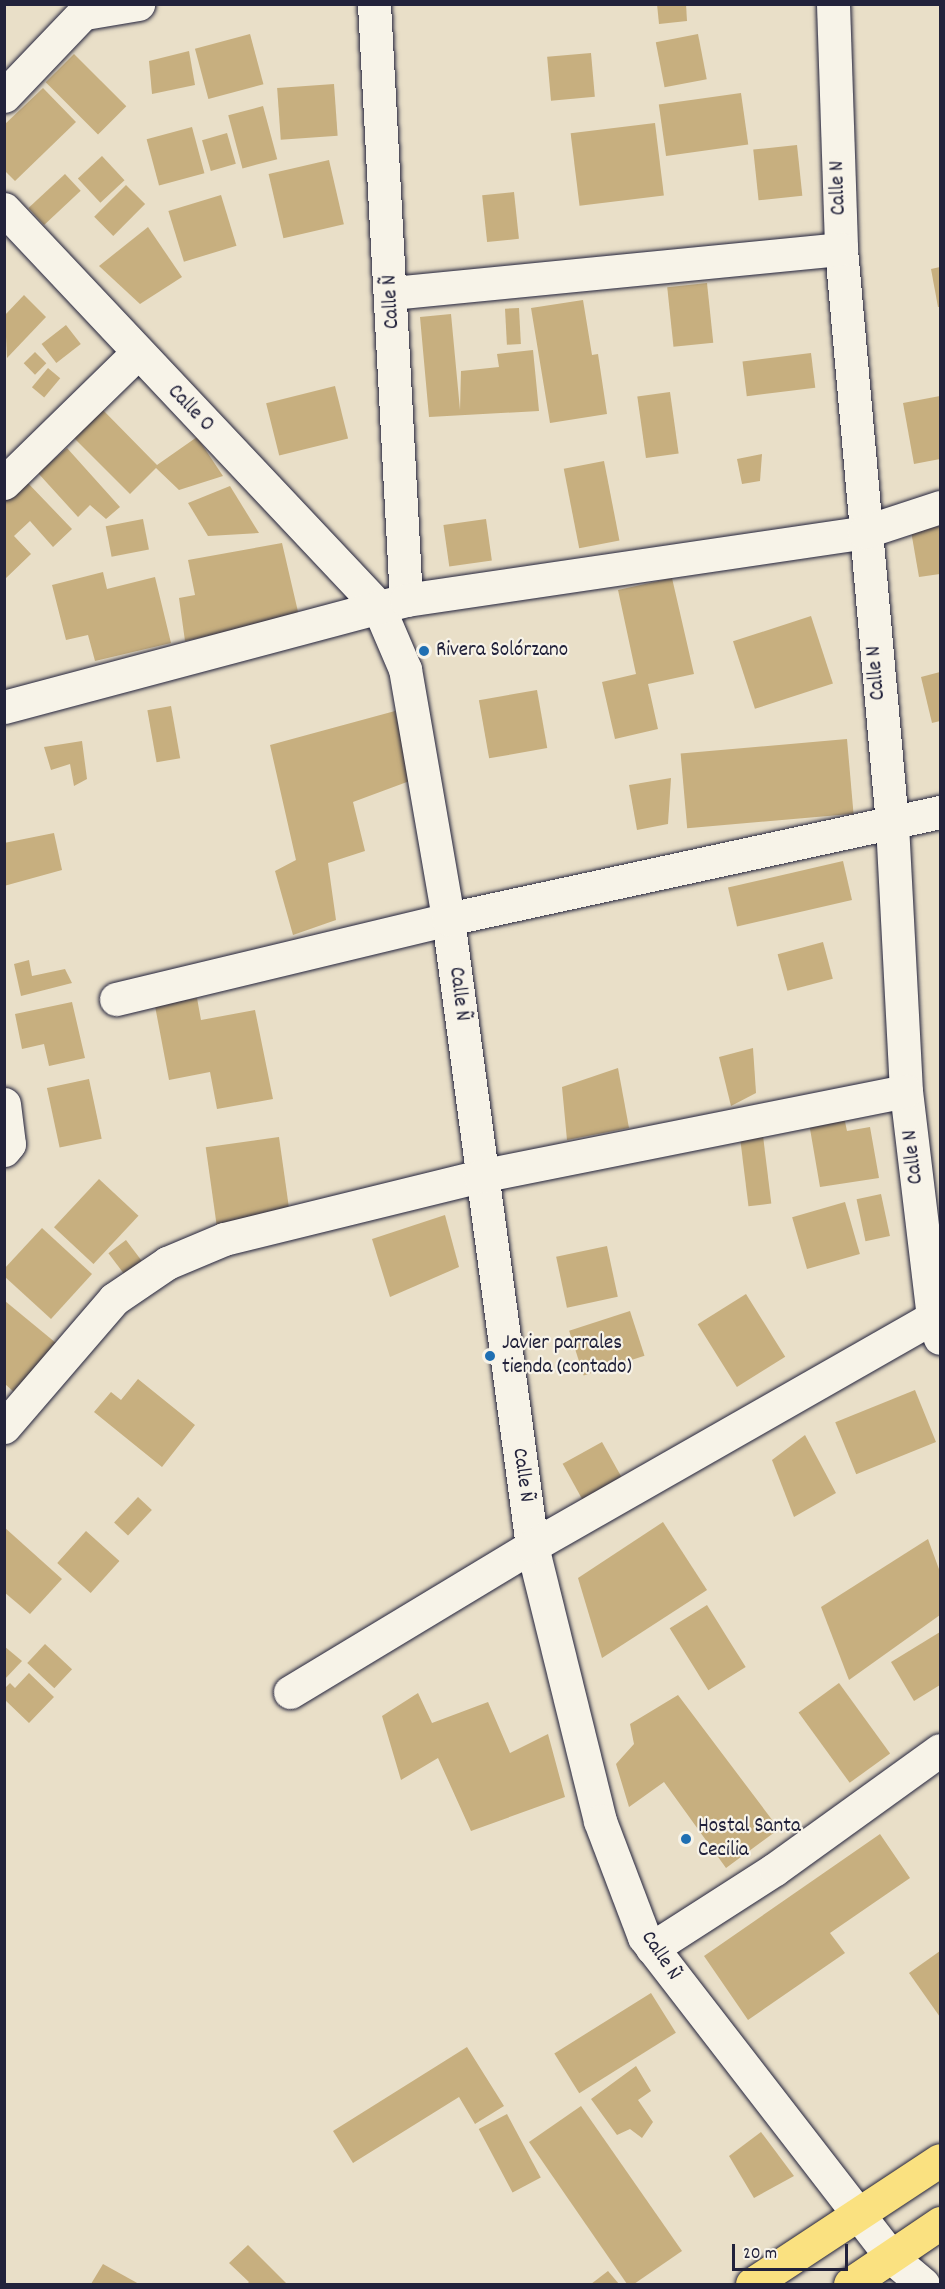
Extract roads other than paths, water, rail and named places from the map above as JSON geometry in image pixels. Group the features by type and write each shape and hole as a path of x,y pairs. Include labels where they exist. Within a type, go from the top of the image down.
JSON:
{"main road":[{"path":"752,2284 940,2160"},
{"path":"850,2284 940,2223"}],"street":[{"path":"4,96 88,9 138,4"},
{"name":"Calle Ñ","path":"374,4 392,293 392,603 448,919 480,1176 532,1546 600,1821 644,1937 891,2257 923,2284"},
{"name":"Calle N","path":"833,4 841,249 864,532 892,824 906,1091 938,1323"},
{"name":"Calle O","path":"4,209 136,353 392,603"},
{"path":"392,293 841,249"},
{"path":"4,483 136,353"},
{"path":"4,706 392,603 864,532 940,507"},
{"path":"116,999 448,919 940,812"},
{"path":"4,1427 114,1299 167,1263 224,1239 480,1176 906,1091"},
{"path":"4,1104 9,1144 4,1150"},
{"path":"290,1692 532,1546 938,1323"},
{"path":"651,1948 775,1869 940,1750"}],"place":[{"name":"Rivera Solórzano","path":"424,651"},
{"name":"Javier parrales tienda (contado)","path":"490,1356"},
{"name":"Hostal Santa Cecilia","path":"686,1839"}]}
